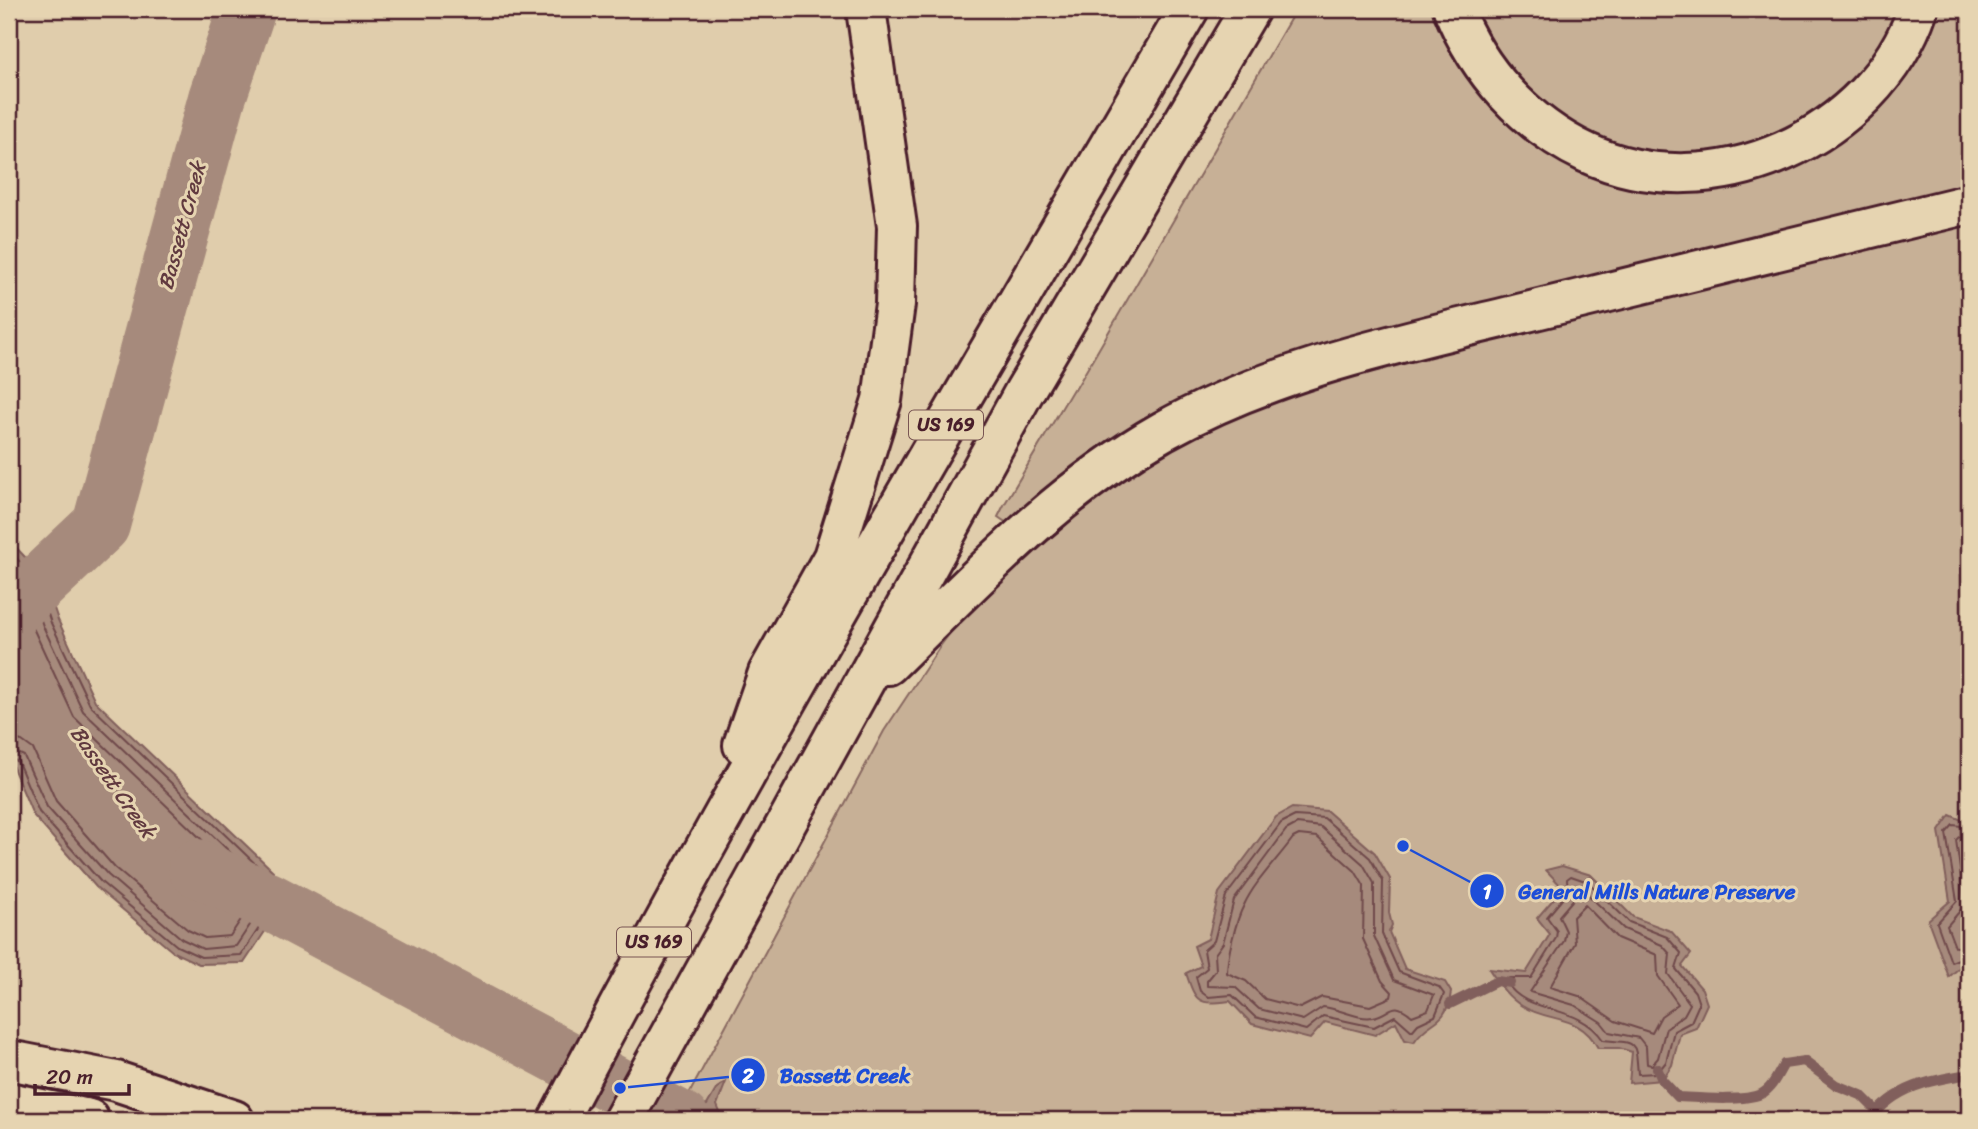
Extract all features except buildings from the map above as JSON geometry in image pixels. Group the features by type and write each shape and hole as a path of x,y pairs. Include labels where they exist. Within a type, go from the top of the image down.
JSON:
{"main road":[{"path":"708,844 768,673 833,558 882,400 895,304 897,226 866,9"},
{"name":"US 169","path":"566,1105 825,633 1189,9"},
{"name":"US 169","path":"624,1119 1024,392 1250,9"},
{"path":"1453,9 1461,29 1484,67 1517,105 1538,124 1589,154 1645,169 1685,172 1730,169 1754,163 1804,143 1828,127 1867,93 1885,70 1908,32 1917,9"},
{"path":"859,693 1009,545 1066,496 1110,464 1165,430 1239,394 1289,375 1444,332 1969,204"},
{"path":"9,1060 116,1081 234,1120"},
{"path":"9,1102 77,1119"}],"shaded area":[{"path":"1296,9 1438,9 1501,113 1745,184 1819,154 1867,119 1906,77 1937,9 1969,9 1969,191 1349,345 1010,525 998,517 1004,505 1073,389 1075,390"},
{"path":"1471,9 1903,9 1874,63 1814,120 1704,158 1623,150 1561,120 1508,73"},
{"path":"1969,220 1969,1120 675,1120 884,731 941,645 966,612 1028,550 1134,467 1276,398 1381,367"}],"water":[{"path":"9,540 43,576 58,620 95,701 273,871 268,927 244,963 199,964 173,952 96,887 33,815 9,758"},
{"path":"1292,808 1327,811 1375,853 1390,879 1389,913 1392,925 1389,932 1405,969 1445,982 1451,992 1445,1012 1414,1042 1405,1040 1396,1022 1375,1035 1325,1022 1310,1039 1252,1024 1230,1001 1205,1002 1193,991 1186,973 1201,966 1194,946 1208,939 1219,893 1276,817"},
{"path":"1950,815 1964,821 1969,820 1969,959 1949,977 1928,920 1950,901 1939,831"},
{"path":"1562,866 1591,875 1633,917 1671,931 1691,954 1682,966 1702,989 1707,1004 1696,1028 1680,1034 1672,1065 1662,1080 1629,1083 1632,1052 1619,1048 1598,1048 1591,1037 1573,1024 1522,1006 1508,994 1489,969 1526,973 1550,934 1537,918 1563,888 1546,870"},
{"path":"726,1082 717,1105 723,1120 682,1120 690,1106 707,1105 717,1088"}],"waterway":[{"name":"Bassett Creek","path":"9,612 101,525 217,98 247,9"},
{"name":"Bassett Creek","path":"197,868 270,902 681,1120"},
{"path":"1450,1004 1497,981 1510,983"},
{"path":"1657,1068 1662,1080 1678,1097 1732,1099 1765,1092 1784,1064 1804,1061 1836,1085 1861,1095 1877,1111"},
{"path":"1870,1120 1902,1092 1928,1082 1969,1074"}],"place":[{"name":"General Mills Nature Preserve","path":"1403,846"},
{"name":"Bassett Creek","path":"620,1088"}]}
